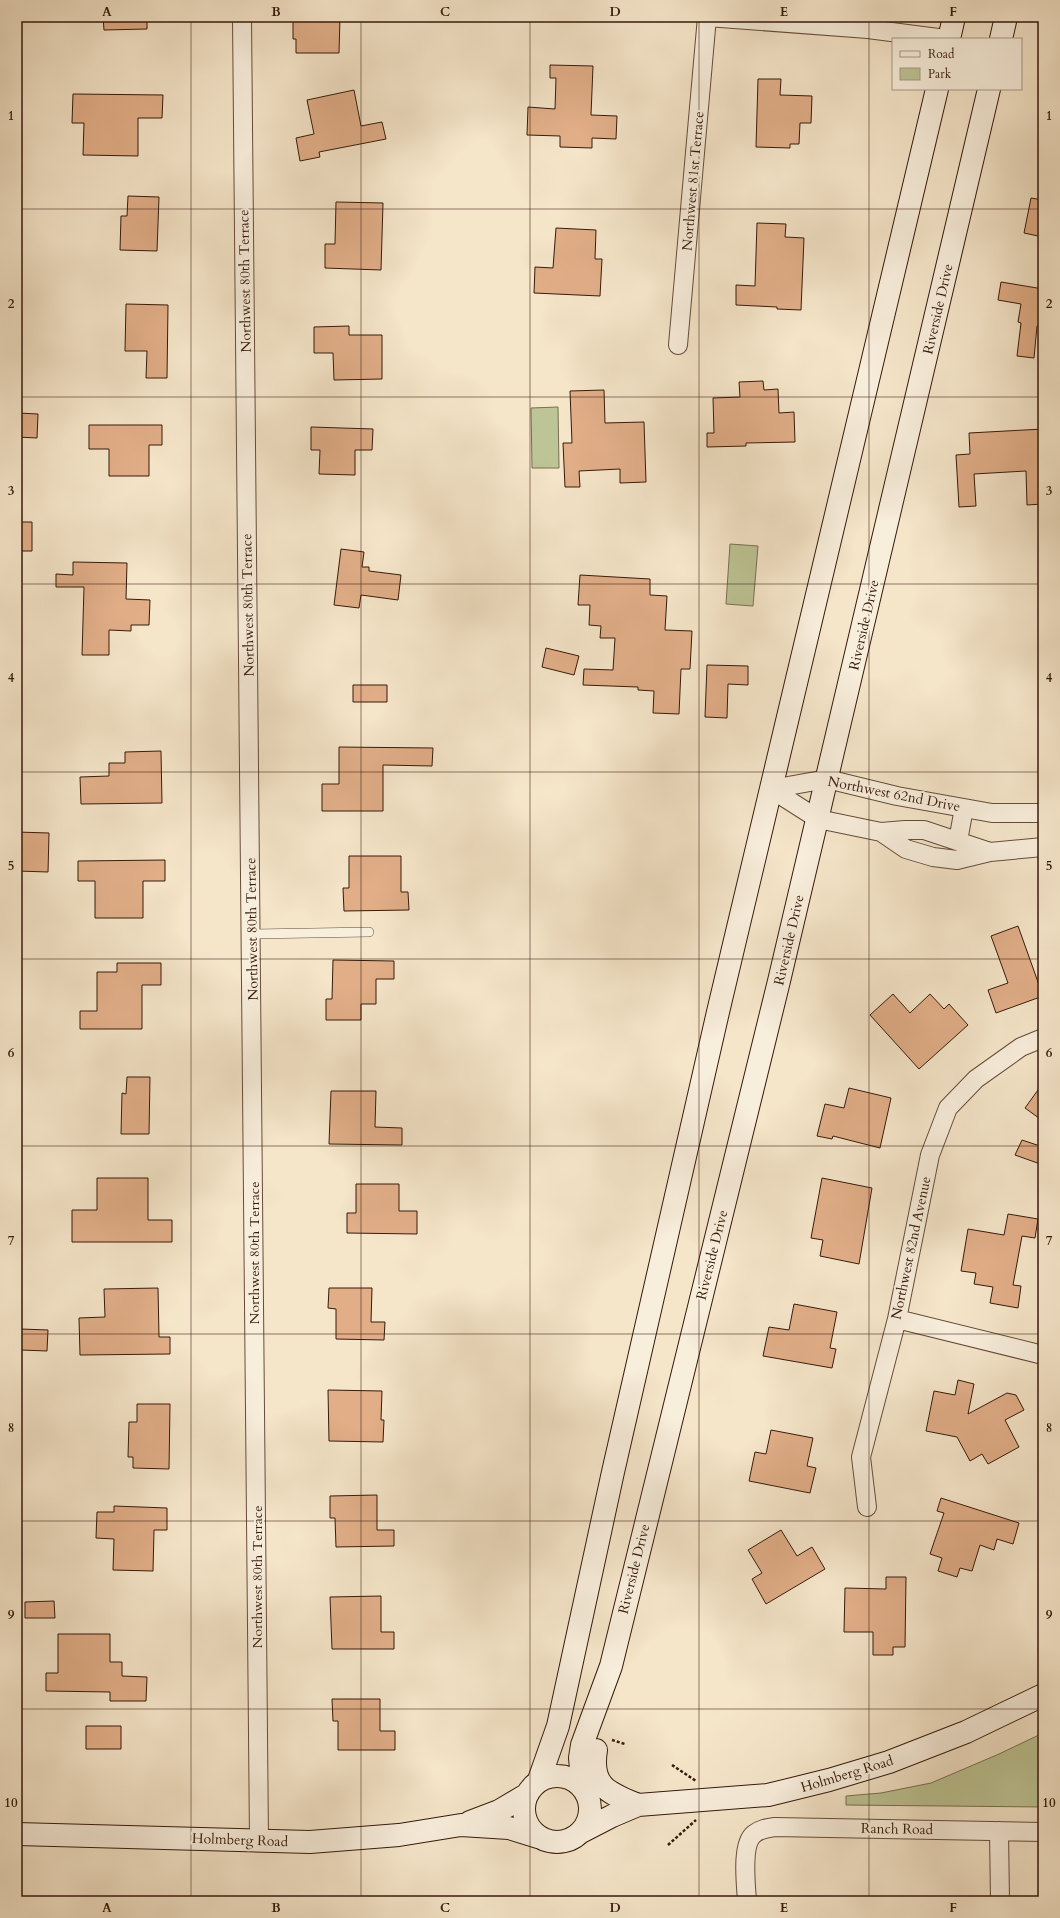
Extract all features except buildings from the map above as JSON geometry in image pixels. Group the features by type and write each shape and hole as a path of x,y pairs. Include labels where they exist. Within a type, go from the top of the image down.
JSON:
{"street":[{"name":"Northwest 80th Terrace","path":"242,17 252,934 259,1840"},
{"path":"707,17 868,29 940,38"},
{"name":"Northwest 81st Terrace","path":"678,345 707,17"},
{"path":"948,38 954,17"},
{"path":"1001,38 1006,17"},
{"path":"533,1788 553,1776 567,1777 576,1781 584,1790 590,1808 586,1825 581,1832 568,1840 560,1842 545,1840 531,1830 525,1818 524,1804 533,1788 558,1726 618,1449 718,1012 937,90"},
{"name":"Riverside Drive","path":"584,1790 580,1758 582,1745 611,1666 818,819 989,90"},
{"name":"Northwest 62nd Drive","path":"771,789 827,779 897,796 992,813 1043,813"},
{"path":"771,789 818,819 881,832 924,830 990,852"},
{"path":"958,841 964,808"},
{"path":"881,832 906,850 933,857 957,860 990,852 1043,847"},
{"name":"Northwest 82nd Avenue","path":"867,1507 861,1457 897,1319 930,1155 948,1108 976,1079 1021,1047 1043,1038"},
{"path":"897,1319 1043,1355"},
{"path":"611,1666 595,1759 595,1768 600,1784 605,1790 638,1805"},
{"name":"Holmberg Road","path":"584,1790 613,1801 638,1805 768,1795 829,1780 889,1762 966,1732 1043,1695"},
{"name":"Holmberg Road","path":"462,1825 499,1810 533,1788"},
{"name":"Holmberg Road","path":"581,1832 638,1805"},
{"name":"Holmberg Road","path":"17,1834 310,1842 399,1835 462,1825 509,1828 538,1836"},
{"name":"Ranch Road","path":"746,1901 746,1851 753,1835 763,1829 775,1827 1043,1832"},
{"path":"999,1831 1000,1901"}],"lane":[{"path":"252,934 370,932"}],"path":[{"path":"605,1738 625,1744"},
{"path":"672,1765 701,1784"},
{"path":"668,1845 698,1819"}],"green space":[{"path":"558,407 559,468 532,468 531,408"},
{"path":"730,544 758,546 753,606 726,604"},
{"path":"1043,1733 1043,1807 846,1805 846,1796 881,1793 931,1783 999,1754"}]}
